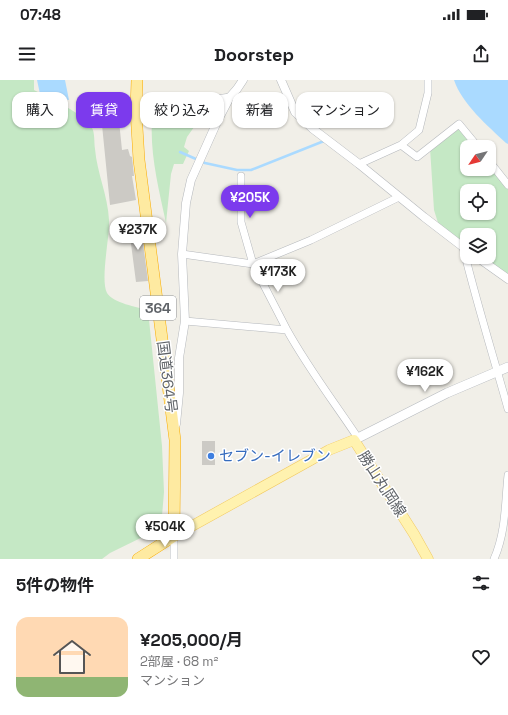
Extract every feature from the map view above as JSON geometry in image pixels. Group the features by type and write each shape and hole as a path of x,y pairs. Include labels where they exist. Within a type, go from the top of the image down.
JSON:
{"highway":[{"name":"国道364号","path":"137,80 136,111 139,160 175,440 174,536"},
{"path":"138,559 174,536"}],"main road":[{"path":"356,439 448,394 508,367"},
{"name":"勝山丸岡線","path":"174,536 329,450 356,439 428,559"}],"street":[{"path":"175,440 179,393 179,358 185,321 182,254 186,202 191,180 217,122 230,97 243,80"},
{"path":"281,80 296,112 313,129 460,244"},
{"path":"359,164 401,145 419,130 428,92 428,80"},
{"path":"132,112 230,97"},
{"path":"401,145 417,157 459,124 472,140"},
{"path":"496,170 508,185"},
{"path":"241,176 241,222 252,264 304,360 315,374 356,439"},
{"path":"182,254 252,264 310,240 399,196"},
{"path":"468,264 508,409"},
{"path":"487,264 508,279"},
{"path":"185,321 287,330"},
{"path":"494,559 500,546 505,516 508,475"},
{"path":"174,536 174,559"}],"green space":[{"path":"0,80 34,80 34,90 38,92 12,92 12,128 68,128 68,108 76,113 76,128 92,128 93,130 96,158 107,202 109,220 104,278 105,287 107,293 114,299 148,310 162,446 164,492 161,528 110,553 102,559 0,559"},
{"path":"459,124 472,140 460,140 460,176 496,176 496,170 508,185 508,278 489,264 496,264 496,228 460,228 460,242 439,226 434,210 430,148"},
{"path":"152,128 193,128 187,137 184,147 189,151 183,164 174,164 171,174 166,223 157,181"}],"water":[{"path":"37,80 65,80 67,92 40,92"},
{"path":"454,80 508,80 508,144 469,106"}],"building":[{"path":"102,128 120,128 122,150 128,149 130,156 132,157 134,176 132,176 136,200 110,205"},
{"path":"140,220 148,281 136,282 128,221"},
{"path":"202,441 215,441 215,465 202,465"}],"waterway":[{"path":"180,152 205,163 237,170 251,170 324,141"}],"place":[{"name":"セブン-イレブン","path":"211,456"}]}
